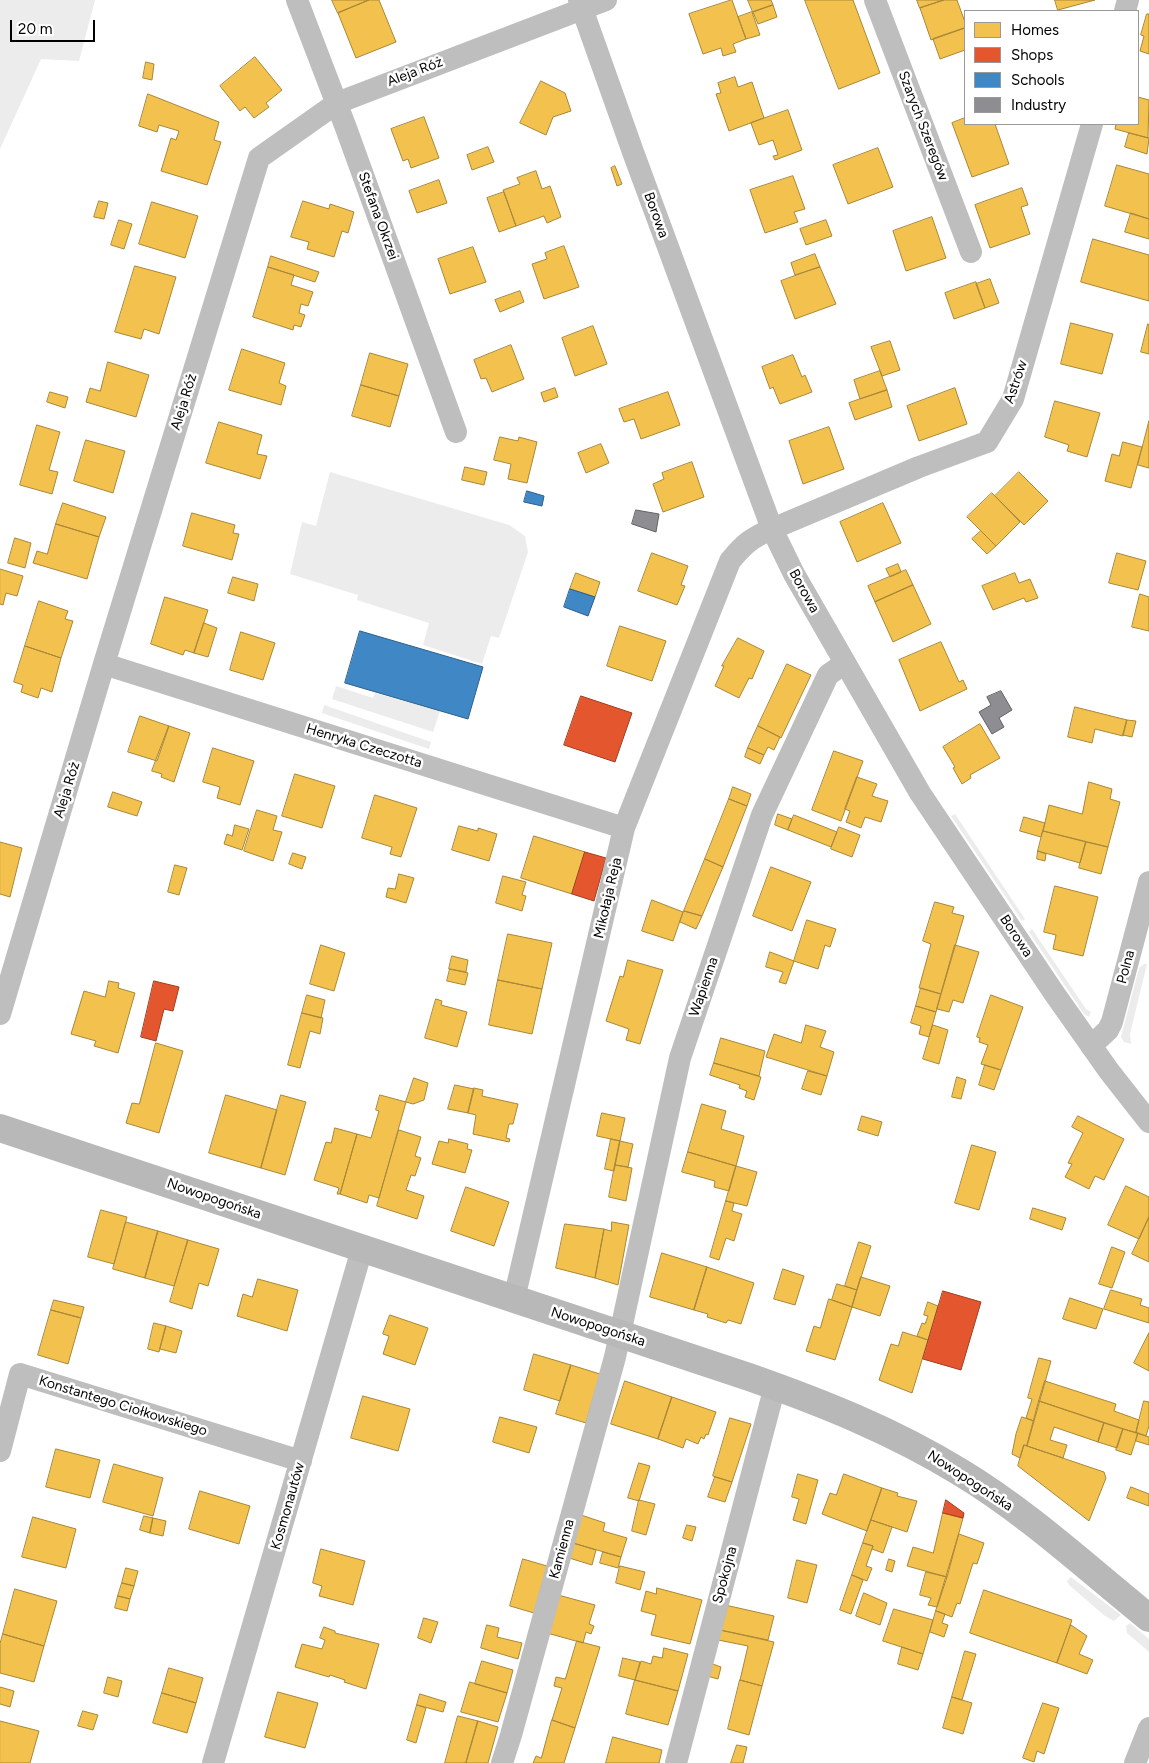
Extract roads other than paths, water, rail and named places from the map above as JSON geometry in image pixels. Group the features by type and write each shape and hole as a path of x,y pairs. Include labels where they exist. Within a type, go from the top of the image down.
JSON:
{"street":[{"name":"Stefana Okrzei","path":"297,0 337,103 456,432"},
{"name":"Aleja Róż","path":"0,1014 104,664 259,158 337,103 580,4 606,0"},
{"name":"Szarych Szeregów","path":"875,0 971,252"},
{"name":"Borowa","path":"580,4 772,529 794,574 920,793 1091,1046 1149,1122"},
{"name":"Astrów","path":"772,529 919,467 986,442 1013,399 1092,125"},
{"name":"Mikołaja Reja","path":"514,1299 624,828 730,561 753,537 772,529"},
{"name":"Wapienna","path":"620,1334 683,1049 762,815 828,675 845,663"},
{"name":"Henryka Czeczotta","path":"104,664 624,828"},
{"name":"Polna","path":"1091,1046 1108,1030 1112,1022 1149,882"},
{"name":"Nowopogońska","path":"0,1128 775,1386 845,1412 904,1440 961,1473 1018,1512 1149,1618"},
{"name":"Kosmonautów","path":"213,1763 362,1249"},
{"name":"Kamienna","path":"502,1763 522,1697 620,1334"},
{"name":"Konstantego Ciołkowskiego","path":"0,1451 20,1374 301,1461"},
{"name":"Spokojna","path":"676,1763 775,1386"},
{"path":"1135,1763 1149,1728"}]}
